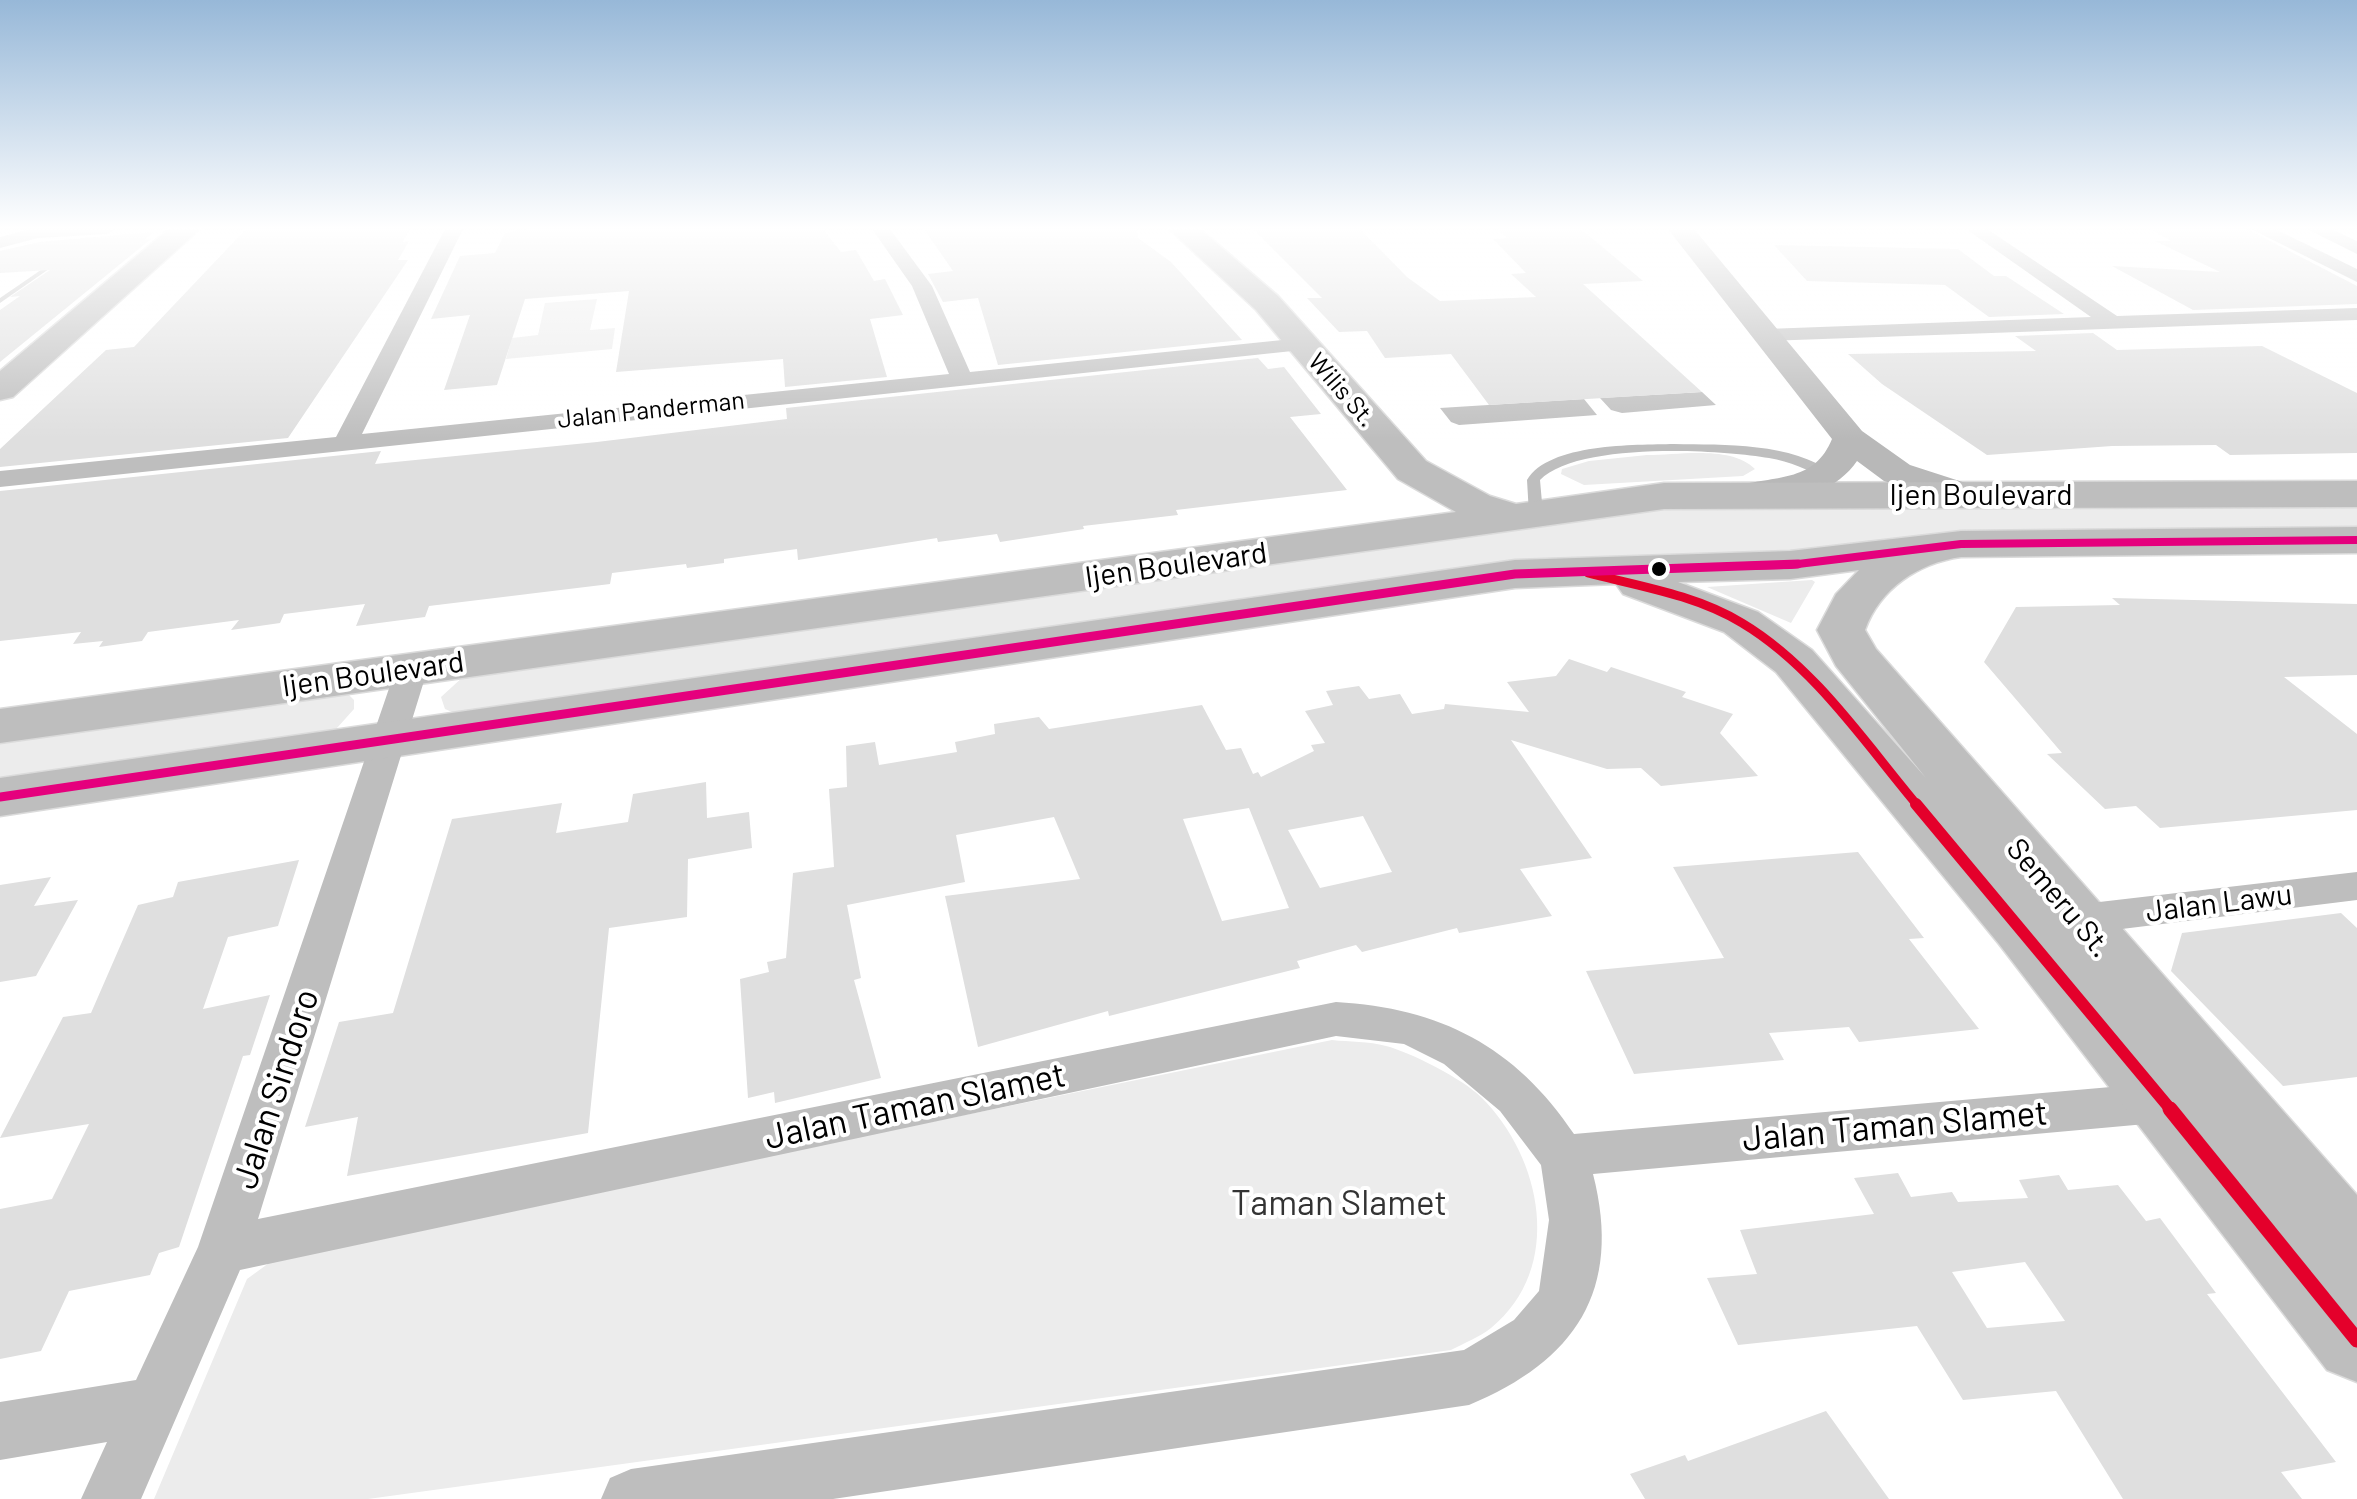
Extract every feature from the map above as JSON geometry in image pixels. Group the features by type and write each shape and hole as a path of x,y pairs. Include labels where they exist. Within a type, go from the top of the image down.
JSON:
{"main road":[{"path":"0,389 105,299"},
{"name":"Wilis St.","path":"1261,299 1412,470 1431,502 1432,514 1411,533"},
{"path":"1737,299 1850,438 1898,473 1965,495"},
{"path":"1753,493 1797,486 1828,474 1845,458 1850,438"},
{"name":"Wilis St.","path":"1412,470 1475,505 1526,515"},
{"name":"Ijen Boulevard","path":"0,726 1664,496 2357,494"},
{"name":"Ijen Boulevard","path":"0,797 1494,576 1572,570 1790,566 1922,548 2032,542 2357,540"},
{"name":"Semeru St.","path":"1922,548 1864,588 1848,609 1841,630 1854,655 2050,923 2198,1099 2357,1254"},
{"name":"Semeru St.","path":"1572,570 1627,580 1688,599 1770,640 2050,923"},
{"name":"Semeru St.","path":"2198,1099 2357,1340"}],"street":[{"path":"346,442 419,299"},
{"path":"928,299 962,378"},
{"path":"2078,299 2112,322"},
{"path":"1766,335 2357,314"},
{"name":"Jalan Panderman","path":"0,479 1302,344"},
{"name":"Jalan Sindoro","path":"111,1499 223,1250 412,668"},
{"name":"Jalan Lawu","path":"2050,923 2357,886"},
{"name":"Jalan Taman Slamet","path":"223,1250 1336,1019 1385,1022 1420,1031 1477,1062 1515,1096 1562,1156 1576,1215 1572,1270 1552,1320 1518,1352 1470,1377 631,1499"},
{"name":"Jalan Taman Slamet","path":"1562,1156 2198,1099"},
{"path":"0,1431 152,1406"}],"lane":[{"path":"1526,515 1536,476 1548,465 1592,454 1672,450 1757,452 1804,463 1828,474"}],"green space":[{"path":"597,299 590,330 615,328 612,349 506,359 512,338 538,335 545,303"},
{"path":"1719,454 1755,469 1743,476 1584,485 1561,474 1562,469 1589,461"},
{"path":"2357,499 2357,533 1939,537 459,715 445,709 441,697 464,676 1639,505"},
{"path":"1815,582 1791,623 1707,587"},
{"path":"348,694 354,700 354,709 337,728 322,735 0,784 0,735"},
{"name":"Taman Slamet","path":"1332,1040 1396,1049 1462,1082 1502,1122 1519,1150 1537,1212 1536,1244 1529,1275 1514,1303 1491,1328 1451,1350 368,1499 154,1499 247,1279 280,1255"}],"shaded area":[{"path":"1702,392 1716,405 1622,413 1611,410 1600,398"},
{"path":"1584,399 1597,415 1459,425 1451,422 1440,408"}],"building":[{"path":"16,299 77,299 0,362 0,310"},
{"path":"180,299 382,299 288,438 0,467 0,449 106,350 134,347"},
{"path":"440,299 526,299 497,385 444,390 470,315 431,319"},
{"path":"628,299 895,299 903,315 870,319 887,377 785,387 783,359 616,372"},
{"path":"978,299 1205,299 1242,340 998,365"},
{"path":"1308,299 1599,299 1702,392 1489,405 1451,354 1385,358 1367,331 1339,332"},
{"path":"1964,299 2041,299 2064,314 1989,317"},
{"path":"2173,299 2357,299 2357,304 2193,310"},
{"path":"2093,333 2117,350 2262,346 2357,393 2357,453 2230,455 2216,445 2112,446 1987,455 1882,384 1848,354 2036,351 2015,336"},
{"path":"1258,358 1268,369 1284,367 1321,414 1290,417 1347,490 1176,510 1178,515 1083,526 1084,529 1000,542 997,534 938,542 937,538 798,560 797,549 687,568 686,564 612,573 610,584 429,606 425,617 356,626 365,604 284,614 280,623 231,630 239,620 148,632 142,641 99,647 103,641 73,644 81,632 0,641 0,491 381,451 375,464 597,442 787,419 786,408"},
{"path":"2112,598 2357,604 2357,675 2284,677 2357,734 2357,810 2160,828 2136,806 2105,809 2047,754 2062,753 1984,662 2016,607 2120,605"},
{"path":"1569,659 1607,672 1611,667 1686,692 1682,697 1733,714 1720,733 1758,776 1661,786 1641,768 1607,769 1511,740 1592,858 1520,869 1552,916 1459,933 1457,928 1362,952 1356,945 1297,961 1300,968 1109,1016 1108,1011 978,1047 945,896 1080,879 1054,817 956,835 965,882 847,905 861,978 854,980 881,1078 775,1103 774,1092 748,1098 740,979 769,972 767,962 786,958 793,873 834,867 829,789 847,787 846,746 875,742 879,765 957,752 955,742 995,734 994,724 1039,717 1049,729 1202,705 1226,750 1241,748 1253,774 1258,772 1261,777 1314,751 1311,745 1325,743 1305,711 1333,705 1326,691 1359,686 1369,699 1400,694 1412,714 1444,709 1445,704 1529,712 1507,682 1556,676","holes":["1249,808 1289,908 1222,921 1183,819","1363,816 1392,872 1320,888 1288,830"]},
{"path":"706,782 707,818 749,812 752,848 688,859 687,917 609,928 588,1133 347,1176 358,1117 305,1127 339,1022 393,1013 452,819 562,803 556,833 628,822 633,794"},
{"path":"1858,852 1924,938 1909,939 1979,1029 1859,1042 1849,1027 1769,1033 1784,1060 1634,1074 1586,971 1724,958 1673,867"},
{"path":"299,860 278,926 228,937 203,1009 270,995 250,1055 243,1056 179,1247 159,1253 150,1275 69,1291 41,1351 0,1359 0,1209 52,1199 89,1124 0,1138 63,1017 91,1013 138,905 173,897 178,882"},
{"path":"51,877 34,906 78,900 36,976 0,982 0,885"},
{"path":"2341,913 2357,928 2357,1077 2283,1086 2171,971 2182,933"},
{"path":"1898,1173 1911,1197 1952,1192 1958,1202 2028,1198 2019,1180 2059,1175 2068,1190 2118,1185 2146,1221 2160,1218 2216,1293 2207,1294 2336,1462 2281,1472 2302,1499 2123,1499 2056,1391 1963,1400 1917,1326 1738,1345 1707,1278 1757,1274 1740,1230 1874,1214 1854,1178","holes":["2025,1262 2065,1321 1987,1328 1952,1272"]},
{"path":"1826,1411 1889,1499 1645,1499 1630,1474 1685,1455 1688,1461"}],"transit line":[{"path":"0,797 1515,574 1790,565 1961,544 2357,540"},
{"path":"1588,573 1688,599 1741,622 1794,661 2022,927 2357,1340"}]}
